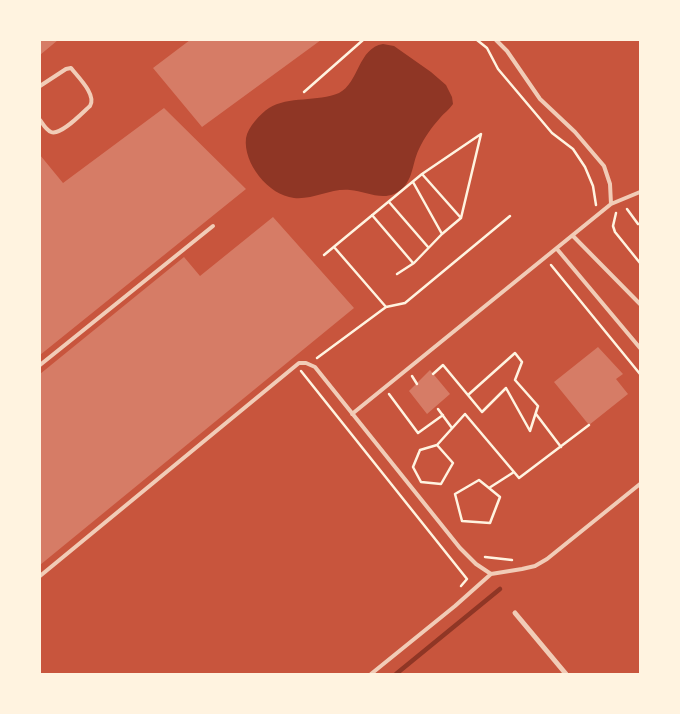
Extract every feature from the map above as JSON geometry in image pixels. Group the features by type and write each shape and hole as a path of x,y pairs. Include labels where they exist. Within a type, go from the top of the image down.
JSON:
{"street":[{"path":"515,613 566,674"}],"lane":[{"path":"496,40 507,51 540,99 575,132 604,166 610,184 611,204"},
{"path":"40,86 66,69 71,68 92,96 93,102 60,132 52,133 40,120"},
{"path":"352,414 611,204 640,192"},
{"path":"40,365 213,226"},
{"path":"573,236 640,304"},
{"path":"557,249 640,348"},
{"path":"40,576 299,363 306,363 314,367 460,548 476,564 491,574"},
{"path":"372,674 491,574 535,566 547,559 640,484"}],"path":[{"path":"304,92 363,40"},
{"path":"477,40 487,48 498,69 552,133 573,150 581,161 593,186 597,205 589,211"},
{"path":"324,255 422,174 481,134 461,218 428,247 414,263 397,274"},
{"path":"422,174 461,218"},
{"path":"413,182 442,234"},
{"path":"389,202 428,247"},
{"path":"610,216 633,206"},
{"path":"626,209 640,224"},
{"path":"616,213 613,226 615,232 640,263"},
{"path":"372,215 414,263"},
{"path":"314,361 386,307 405,302 510,216"},
{"path":"334,247 386,307"},
{"path":"551,264 640,374"},
{"path":"434,374 443,365 482,412 506,388 530,431 538,406 515,380 522,362 515,354 468,395"},
{"path":"299,368 467,579"},
{"path":"411,374 416,384"},
{"path":"382,397 388,392 418,433 443,415"},
{"path":"438,409 452,428"},
{"path":"437,445 453,464 441,484 421,482 413,467 420,450 437,445 465,414 519,478 589,425"},
{"path":"536,414 561,446"},
{"path":"489,488 514,472"},
{"path":"479,480 489,488 500,498 490,523 462,521 455,494 479,480"},
{"path":"478,557 516,561"}],"shaded area":[{"path":"383,44 394,46 431,72 446,85 452,97 453,104 434,125 421,145 409,180 400,190 389,196 343,190 294,198 284,196 275,191 259,176 253,167 246,148 247,134 255,121 269,108 277,104 331,96 339,93 351,82 368,52"}],"building":[{"path":"40,40 58,40 40,55"},
{"path":"190,40 321,40 202,127 153,68"},
{"path":"164,108 246,189 40,355 40,155 63,183"},
{"path":"273,217 354,308 40,565 40,374 184,257 200,276"},
{"path":"598,347 623,374 616,379 628,394 589,425 554,382"},
{"path":"430,370 450,394 427,414 409,391"}],"waterway":[{"path":"396,674 500,589"}]}
